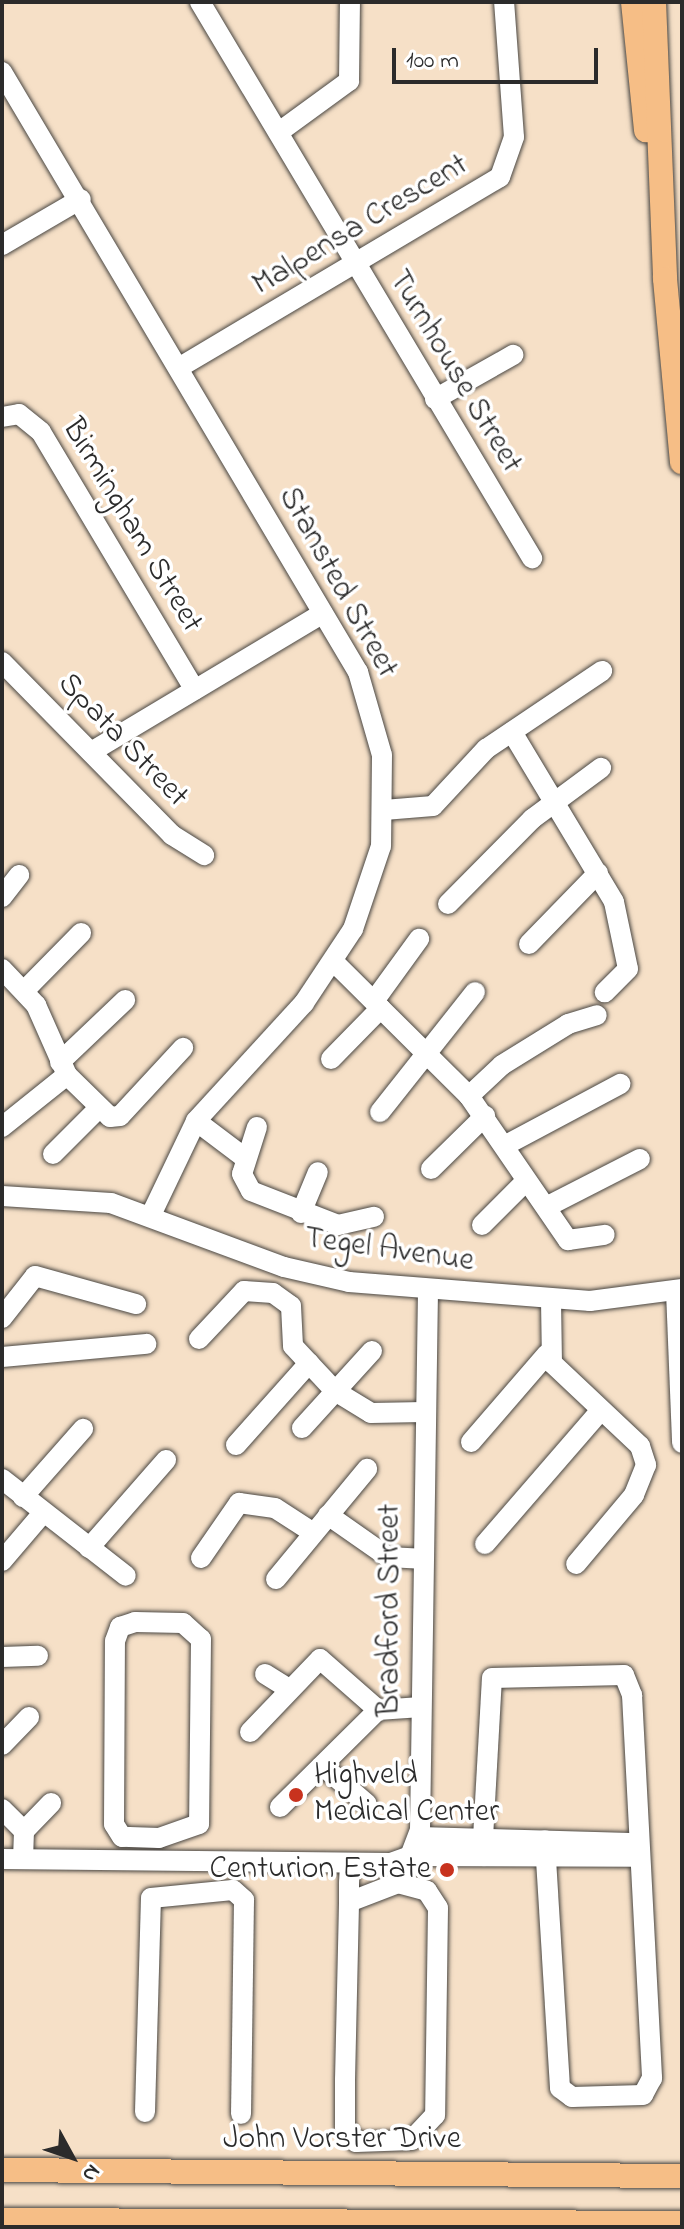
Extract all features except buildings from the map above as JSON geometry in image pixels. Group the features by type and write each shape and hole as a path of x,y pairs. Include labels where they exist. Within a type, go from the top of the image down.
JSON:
{"main road":[{"path":"633,2 647,150 665,279 682,462"},
{"path":"642,2 647,150"},
{"path":"654,2 665,279"},
{"name":"John Vorster Drive","path":"2,2170 682,2176"},
{"path":"2,2220 682,2223"}],"street":[{"name":"Turnhouse Street","path":"200,2 532,558"},
{"path":"279,132 345,89 353,68 350,2"},
{"name":"Malpensa Crescent","path":"180,367 492,185 511,162 504,2"},
{"name":"Stansted Street","path":"2,72 81,199 323,613 373,715 384,810 373,881 335,963 196,1121 151,1215"},
{"path":"2,245 81,199"},
{"path":"435,399 513,355"},
{"name":"Birmingham Street","path":"2,417 19,414 41,432 195,690"},
{"path":"91,752 323,613"},
{"name":"Spata Street","path":"2,662 172,835 204,855"},
{"path":"384,810 433,806 486,749 602,671"},
{"path":"512,732 598,873 617,910 628,969 605,992"},
{"path":"448,904 556,802 601,768"},
{"path":"529,944 598,873"},
{"path":"2,897 19,875"},
{"path":"25,990 81,933"},
{"path":"331,1059 378,1004 419,939"},
{"path":"335,963 469,1096 526,1181 550,1205 568,1240 605,1235"},
{"path":"2,969 25,990 63,1069 99,1108 120,1116 183,1048"},
{"path":"380,1112 430,1059 475,992"},
{"path":"2,1127 63,1069 125,1000"},
{"path":"469,1096 502,1065 568,1024 597,1015"},
{"path":"504,1146 620,1084"},
{"path":"53,1154 99,1108"},
{"path":"431,1169 485,1116"},
{"path":"196,1121 245,1158"},
{"path":"257,1127 245,1158 246,1187 301,1213 338,1225 374,1217"},
{"path":"550,1205 640,1159"},
{"path":"301,1213 318,1172"},
{"path":"482,1225 526,1181"},
{"name":"Tegel Avenue","path":"2,1196 86,1198 151,1215 310,1275 428,1290 551,1300 679,1290"},
{"path":"2,1318 35,1276 136,1304"},
{"name":"Bradford Street","path":"410,1856 419,1837 421,1559 428,1290"},
{"path":"679,1290 682,1443"},
{"path":"199,1339 244,1291 267,1291 291,1306 290,1342 335,1391 371,1413 424,1412"},
{"path":"471,1442 547,1354 551,1300"},
{"path":"2,1357 146,1344"},
{"path":"302,1428 372,1351"},
{"path":"547,1354 640,1446 645,1476 576,1564"},
{"path":"236,1445 309,1363"},
{"path":"485,1544 601,1410"},
{"path":"23,1497 83,1429"},
{"path":"89,1548 166,1460"},
{"path":"276,1579 367,1469"},
{"path":"2,1479 126,1576"},
{"path":"201,1558 239,1503 275,1508 312,1532"},
{"path":"2,1561 43,1513"},
{"path":"328,1515 388,1557 421,1559"},
{"path":"191,1890 199,1824 200,1635 183,1623 127,1623 115,1641 115,1830 126,1838 159,1838 199,1824"},
{"path":"2,1657 38,1656"},
{"path":"250,1732 287,1688 323,1659 378,1710"},
{"path":"265,1674 287,1688"},
{"path":"482,1847 492,1678 619,1674 632,1690 652,2078 633,2098 566,2096 560,2088 545,1847"},
{"path":"280,1807 325,1768 378,1710 421,1707"},
{"path":"2,1745 29,1717"},
{"path":"325,1768 367,1804"},
{"path":"23,1859 24,1831 51,1803"},
{"path":"2,1809 24,1831"},
{"path":"419,1837 482,1847"},
{"path":"2,1859 350,1863 482,1847 639,1850"},
{"path":"349,1902 398,1883 427,1891 438,1908 435,2115 412,2140 356,2142 345,2127 349,1902 350,1863"},
{"path":"145,2112 149,1902 155,1892 233,1890 244,1900 241,2114"}],"place":[{"name":"Highveld Medical Center","path":"296,1795"},
{"name":"Centurion Estate","path":"447,1870"}]}
